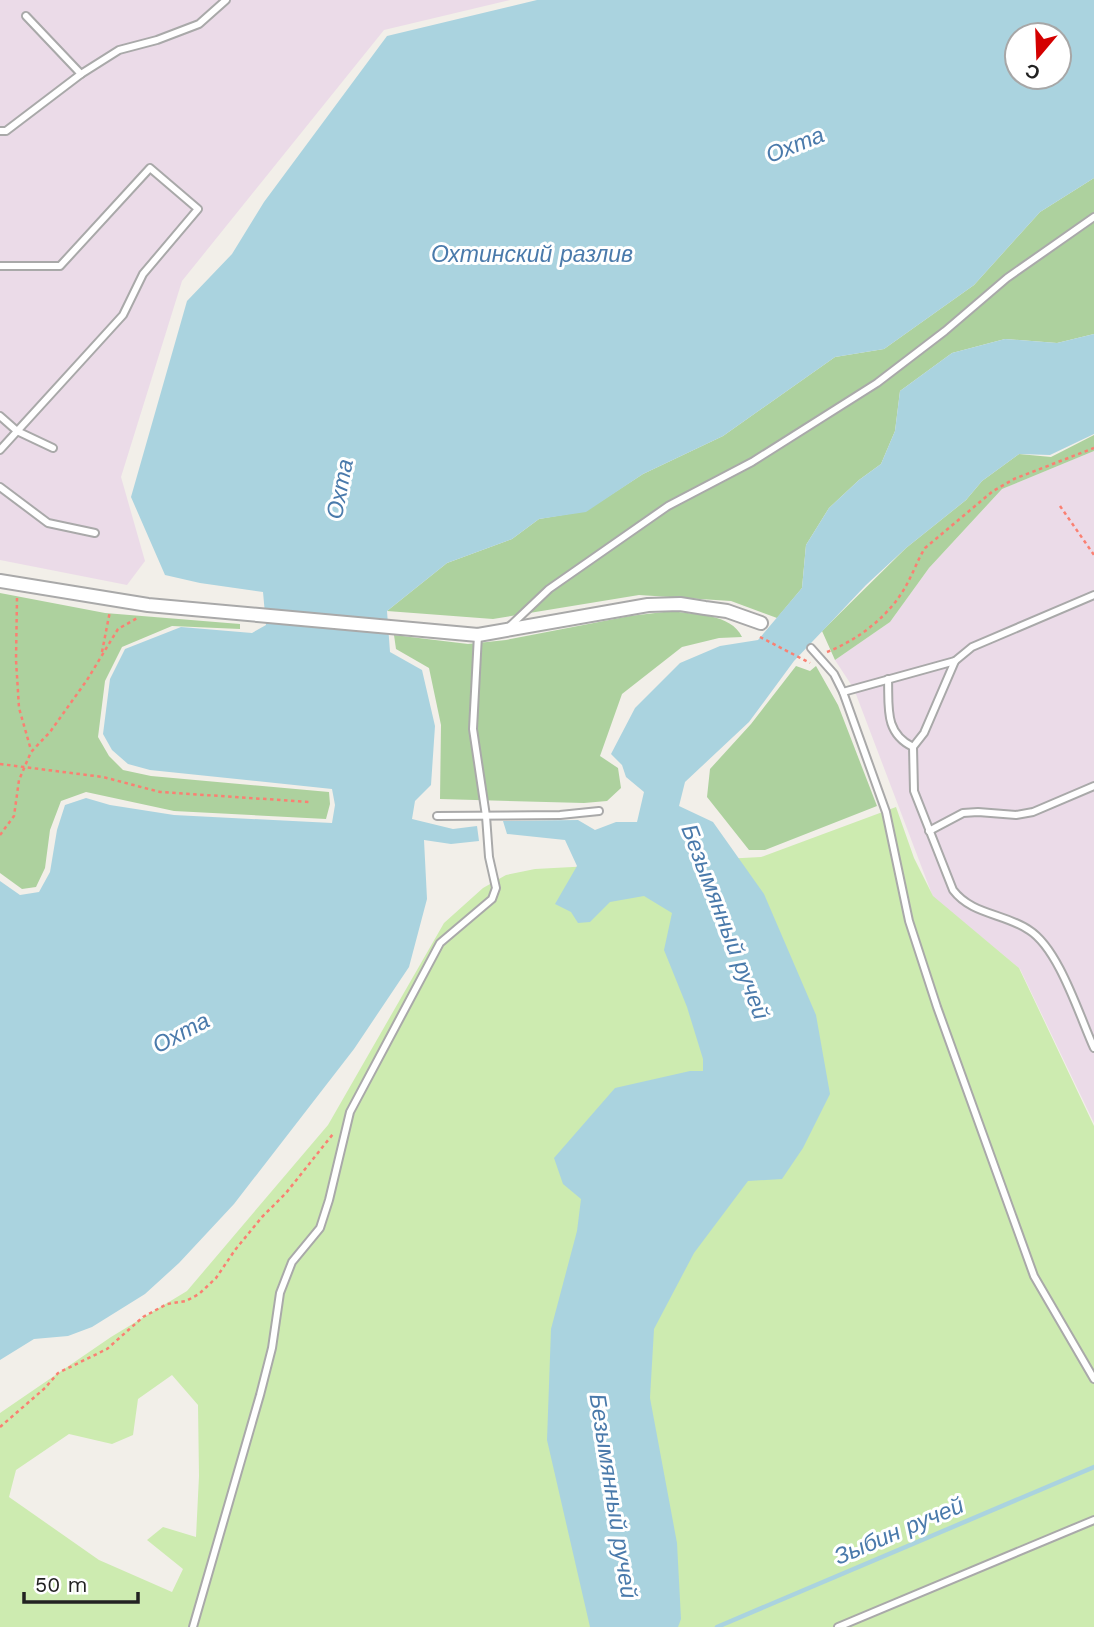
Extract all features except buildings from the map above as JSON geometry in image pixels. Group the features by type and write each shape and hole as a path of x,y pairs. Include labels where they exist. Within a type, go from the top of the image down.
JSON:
{"street":[{"path":"0,581 148,605 478,635 648,605 680,604 727,611 761,623"}],"lane":[{"path":"0,131 6,131 81,74 118,50 158,40 199,24 226,0"},
{"path":"26,16 81,74"},
{"path":"0,266 60,266 150,168 198,209 143,274 123,315 0,450"},
{"path":"506,630 549,589 668,506 752,462 877,383 945,331 1007,278 1094,216"},
{"path":"0,416 17,431 53,448"},
{"path":"0,487 48,523 95,533"},
{"path":"843,692 954,660 972,647 1094,595"},
{"path":"193,1627 260,1395 272,1348 280,1293 292,1262 320,1228 350,1112 440,943 492,899 496,888 489,857 486,816 473,729 478,635"},
{"path":"811,648 834,674 843,692 886,812 913,933 1034,1276 1094,1380"},
{"path":"954,660 928,724 913,747 914,791 953,890 961,901 1026,928 1043,940 1054,956 1094,1048"},
{"path":"888,679 890,717 894,732 900,741 913,747"},
{"path":"929,831 963,813 1016,815 1033,812 1094,786"},
{"path":"437,816 560,815 599,811"},
{"path":"838,1627 1094,1520"}],"path":[{"path":"818,655 840,647 885,616 899,598 925,548 993,491 1014,479 1094,448"},
{"path":"1060,506 1094,555"},
{"path":"18,584 16,660 19,708 31,752"},
{"path":"101,657 113,601"},
{"path":"0,835 14,816 19,780 31,752 50,732 118,629 136,620 148,605"},
{"path":"760,637 809,663"},
{"path":"0,764 103,778 160,792 310,802"},
{"path":"0,1427 45,1388 58,1373 107,1349 143,1317 167,1304 186,1301 216,1278 238,1246 325,1147 334,1132"}],"shaded area":[{"path":"0,0 510,0 384,30 182,281 121,477 145,561 127,585 0,560"},
{"path":"1094,451 1094,1123 1020,969 933,897 854,689 835,660 890,622 929,568 1002,489"}],"green space":[{"path":"1094,178 1094,334 1057,343 1005,339 952,353 900,391 895,431 881,464 829,508 806,545 802,588 777,618 731,601 639,595 493,619 387,611 447,563 512,539 539,519 586,511 643,474 723,436 835,357 884,349 974,285 1040,212"},
{"path":"1094,435 1094,451 1002,489 929,568 890,622 835,660 822,631 906,548 966,500 982,481 1019,454 1051,457"},
{"path":"0,593 105,613 240,624 240,629 172,626 122,647 105,681 98,737 109,756 123,770 151,776 329,792 330,804 326,819 174,811 86,792 61,801 50,830 45,868 36,887 22,889 0,873"},
{"path":"672,611 721,619 737,629 742,637 719,638 682,647 622,694 600,756 618,768 621,788 607,801 584,803 440,799 441,725 429,668 396,649 394,635 468,644 506,640 630,616"},
{"path":"796,666 810,671 816,666 838,705 877,806 765,850 749,850 707,797 710,769 751,724"},
{"path":"896,807 914,858 933,896 1019,968 1094,1126 1094,1627 0,1627 0,1413 111,1337 187,1291 328,1125 444,923 483,888 506,875 535,869 761,857","holes":["172,1375 198,1405 196,1537 163,1527 147,1540 183,1569 172,1592 99,1560 9,1497 16,1470 69,1434 112,1444 133,1435 138,1399"]}],"water":[{"name":"Охтинский разлив","path":"537,0 1094,0 1094,178 1040,212 974,285 884,349 835,357 723,436 643,474 586,512 539,519 512,539 447,563 387,611 390,652 422,670 435,726 431,785 415,801 412,819 453,829 477,826 479,841 451,844 424,840 427,899 409,967 354,1049 234,1204 179,1263 145,1294 92,1327 68,1336 34,1339 0,1360 0,881 20,895 39,892 50,872 57,830 65,805 86,798 110,805 174,815 332,823 335,805 332,789 150,770 128,764 112,750 103,734 110,679 125,649 181,627 252,633 266,625 263,592 165,575 131,497 187,301 232,254 264,202 387,36"},
{"name":"Безымянный ручей","path":"1094,334 1094,434 1050,455 1019,454 982,481 966,500 906,548 866,585 794,661 749,722 685,782 679,806 713,822 764,894 816,1015 830,1094 803,1148 782,1179 748,1181 694,1253 654,1329 650,1398 677,1543 681,1619 678,1627 590,1627 547,1440 551,1329 577,1231 581,1199 563,1184 554,1158 615,1088 690,1071 703,1071 703,1059 687,1007 664,950 672,913 644,896 610,902 590,922 578,923 571,912 555,904 577,866 565,840 507,834 503,821 578,820 595,830 616,822 637,822 644,792 626,777 622,765 611,754 635,708 680,663 720,646 758,640 802,588 806,545 829,508 881,464 895,431 900,391 952,353 1005,339 1057,343"}],"waterway":[{"name":"Зыбин ручей","path":"717,1627 1094,1467"}],"water label":[{"name":"Охта","path":"795,145"},
{"name":"Охта","path":"340,489"},
{"name":"Охта","path":"181,1033"}]}
